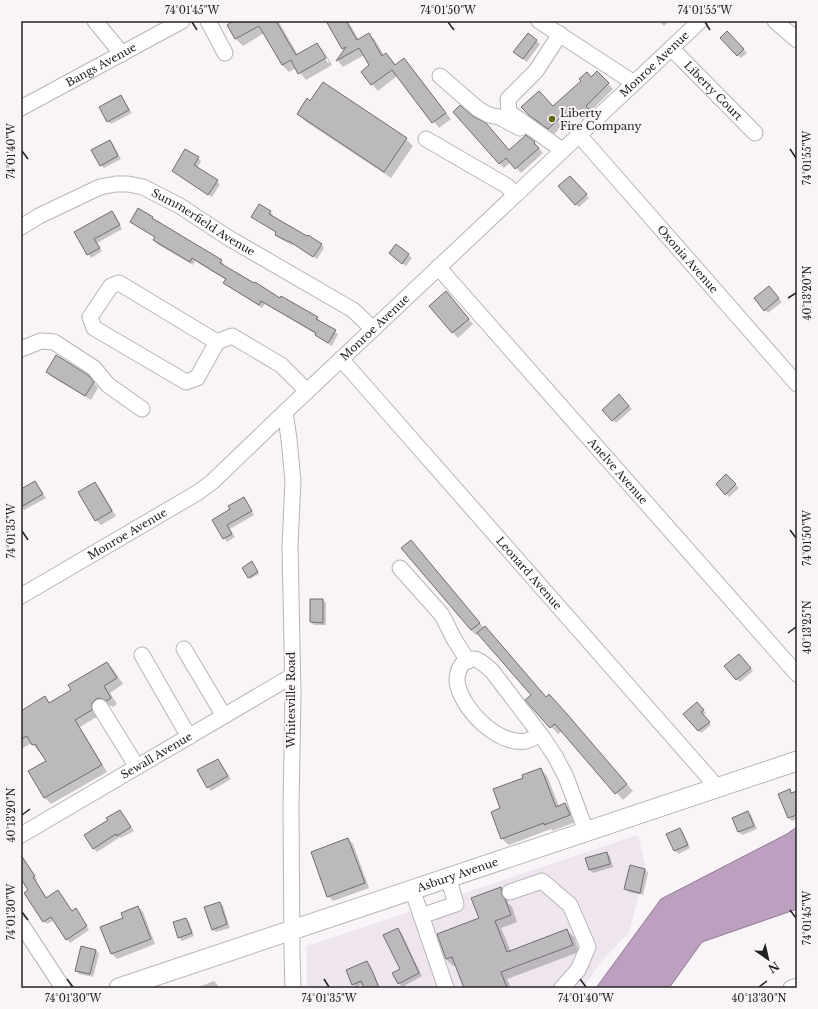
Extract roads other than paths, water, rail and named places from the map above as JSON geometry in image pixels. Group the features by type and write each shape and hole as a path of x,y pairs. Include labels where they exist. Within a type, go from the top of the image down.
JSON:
{"main road":[{"name":"Asbury Avenue","path":"119,988 153,983 292,930 797,761"}],"street":[{"path":"95,21 122,54"},
{"name":"Bangs Avenue","path":"21,108 182,21"},
{"path":"208,21 225,53"},
{"path":"539,21 634,83"},
{"name":"Monroe Avenue","path":"21,596 197,493 212,482 307,390 342,359 700,21"},
{"path":"775,21 797,40"},
{"path":"559,153 510,112 508,99 536,71 560,34"},
{"name":"Liberty Court","path":"671,48 755,133"},
{"path":"440,76 478,109 489,115 499,117 540,138 559,153"},
{"name":"Oxonia Avenue","path":"579,135 797,384"},
{"path":"426,139 507,186 515,195"},
{"name":"Summerfield Avenue","path":"21,227 39,216 100,187 116,184 128,184 143,187 180,206 227,237 353,310 373,329"},
{"name":"Anelve Avenue","path":"438,268 797,674"},
{"path":"218,342 119,283 111,286 90,317 94,328 186,382 197,378 218,342 232,336 281,365 307,390"},
{"path":"21,349 41,341 54,342 94,368 108,385 142,409"},
{"name":"Leonard Avenue","path":"342,359 717,788"},
{"name":"Whitesville Road","path":"285,412 289,439 292,481 290,546 293,694 291,799 294,988"},
{"path":"400,568 442,615 454,639 468,661"},
{"path":"184,650 224,716"},
{"path":"142,655 189,737"},
{"path":"540,734 525,741 512,740 500,735 479,721 469,709 462,697 458,682 458,672 461,666 474,659 482,662 492,671 540,734 556,756 566,777 586,831"},
{"name":"Sewall Avenue","path":"21,835 292,676"},
{"path":"100,707 137,767"},
{"path":"421,916 456,904 448,877"},
{"path":"510,892 542,881 570,905 588,947 578,970 562,988"},
{"path":"412,889 446,988"},
{"path":"21,924 63,988"},
{"path":"792,988 797,986"}],"place":[{"name":"Liberty Fire Company","path":"552,119"}]}
